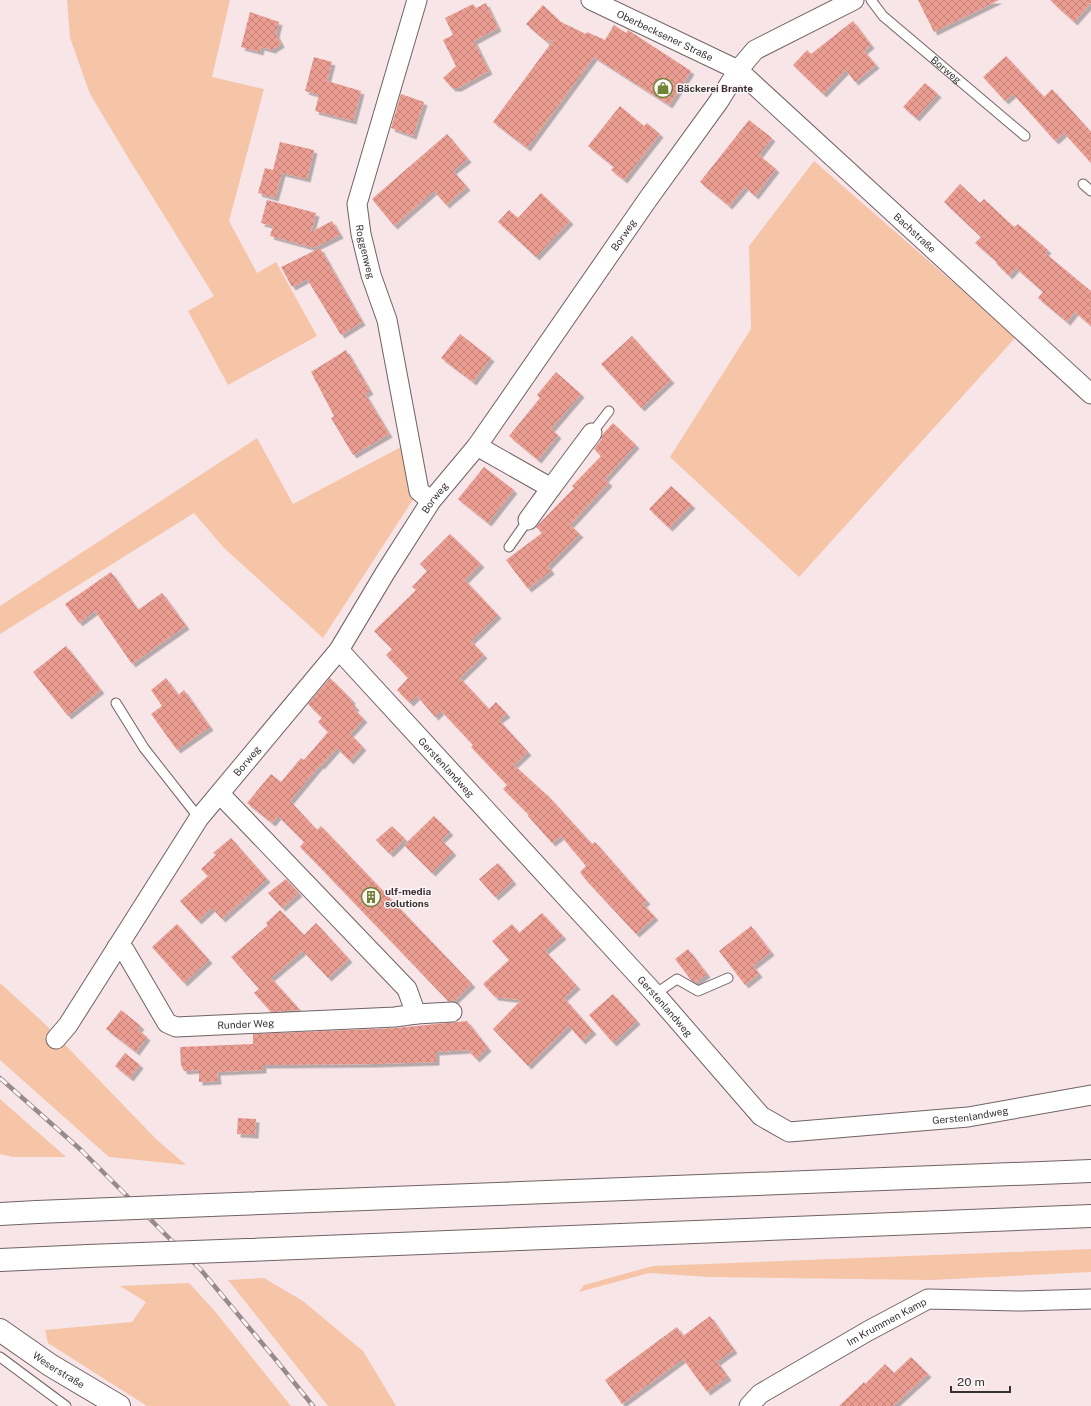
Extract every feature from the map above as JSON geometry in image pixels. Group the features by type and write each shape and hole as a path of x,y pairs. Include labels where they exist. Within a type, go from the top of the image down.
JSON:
{"main road":[{"path":"0,1214 1091,1171"},
{"path":"0,1260 1091,1216"},
{"name":"Weserstraße","path":"0,1330 50,1365 119,1406"}],"street":[{"name":"Roggenweg","path":"417,0 357,204 361,234 371,275 387,320 419,491 431,501"},
{"name":"Oberbecksener Straße","path":"591,0 738,70"},
{"name":"Borweg","path":"56,1039 68,1024 199,818 339,650 385,573 431,501 477,446 648,199 719,101 738,70 755,50 854,0"},
{"name":"Bachstraße","path":"738,70 1091,394"},
{"path":"528,520 592,433"},
{"path":"477,446 551,488"},
{"name":"Gerstenlandweg","path":"339,650 655,994 761,1116 789,1132 968,1117 1091,1096"},
{"path":"220,794 407,989 416,1014"},
{"name":"Runder Weg","path":"117,947 125,952 167,1023 176,1026 395,1017 452,1012"},
{"name":"Im Krummen Kamp","path":"749,1406 760,1394 928,1298 1021,1301 1091,1299"}],"lane":[{"name":"Borweg","path":"871,0 883,16 1025,136"},
{"path":"1083,184 1091,191"},
{"path":"592,433 609,411"},
{"path":"509,547 528,520"},
{"path":"116,703 144,748 199,818"},
{"path":"655,994 677,979 698,990 728,978"},
{"path":"0,1357 66,1406"}],"shaded area":[{"path":"67,0 230,0 212,77 264,89 229,221 257,273 276,262 317,336 228,385 188,311 214,296 90,94 70,38"},
{"path":"814,161 1016,337 799,577 670,457 751,329 749,246"},
{"path":"257,438 293,504 401,447 414,498 323,638 224,548 194,513 0,634 0,606"},
{"path":"0,983 46,1025 156,1139 186,1165 109,1157 0,1060"},
{"path":"0,1099 66,1157 12,1157 0,1154"},
{"path":"1091,1249 1091,1272 931,1280 710,1277 649,1273 579,1292 584,1285 653,1266"},
{"path":"264,1278 303,1301 363,1351 396,1406 328,1406 228,1280"},
{"path":"189,1283 213,1309 291,1406 147,1406 48,1343 45,1330 132,1322 146,1302 120,1286"}],"building":[{"path":"918,0 999,0 934,32"},
{"path":"1050,0 1091,0 1091,3 1074,22"},
{"path":"486,3 498,28 474,41 489,71 458,88 452,88 443,78 456,66 443,40 453,35 445,18 473,4 476,8"},
{"path":"543,5 561,22 586,34 587,32 605,40 614,25 626,33 628,30 691,71 669,105 594,57 527,148 493,122 554,39 547,42 526,24"},
{"path":"250,12 279,22 276,34 281,44 272,50 261,47 260,52 241,47"},
{"path":"853,21 871,45 864,51 876,65 855,82 846,70 823,94 793,65 807,50 811,54"},
{"path":"1006,56 1044,97 1052,89 1091,132 1091,163 1064,133 1055,141 1013,94 1005,101 983,77"},
{"path":"314,57 332,62 327,81 361,91 353,121 315,111 319,95 305,91"},
{"path":"925,83 938,94 916,118 903,107"},
{"path":"401,94 424,102 413,136 391,128"},
{"path":"620,106 644,126 647,123 660,134 624,180 611,170 614,167 588,146"},
{"path":"749,120 772,138 759,155 776,169 755,196 745,187 729,206 700,182"},
{"path":"447,134 468,159 453,171 467,187 446,205 434,191 394,226 372,199"},
{"path":"280,142 314,150 307,179 282,173 275,198 258,193 265,168 273,170"},
{"path":"960,184 980,203 984,199 1014,227 1018,224 1048,250 1045,253 1091,291 1091,326 1075,312 1067,322 1038,298 1043,292 1016,268 1009,276 996,263 997,262 975,243 981,237 944,202"},
{"path":"541,193 570,221 536,257 498,222 509,210 518,218"},
{"path":"267,200 316,213 311,232 332,221 340,235 314,248 270,236 273,226 261,223"},
{"path":"320,248 362,322 341,335 307,279 292,287 281,267"},
{"path":"460,334 491,358 473,382 441,358"},
{"path":"632,336 671,380 641,408 601,364"},
{"path":"346,350 370,391 365,394 389,434 353,455 331,418 334,416 311,372"},
{"path":"556,372 581,394 551,429 558,435 538,460 509,436 540,398 537,395"},
{"path":"613,423 636,445 605,479 609,483 570,525 580,534 548,566 551,571 528,589 506,560 542,533 536,527 574,488 572,486 601,456 594,449 601,440 603,434"},
{"path":"484,467 514,490 488,523 458,499"},
{"path":"671,486 692,505 669,528 649,509"},
{"path":"450,534 481,564 465,580 498,615 471,641 484,655 460,678 489,709 496,702 507,714 499,720 528,752 514,765 549,797 592,844 595,842 647,901 643,904 655,917 636,934 585,879 580,872 586,866 561,836 552,843 528,816 529,815 503,789 507,785 471,747 473,745 441,711 435,717 417,696 410,703 397,690 408,678 386,655 392,649 374,631 416,590 412,587 427,571 420,564"},
{"path":"111,572 138,610 162,593 186,626 132,664 95,611 79,623 65,604"},
{"path":"66,646 101,690 68,716 33,672"},
{"path":"166,678 178,695 184,690 210,727 177,750 151,714 162,706 151,690"},
{"path":"330,678 352,700 351,702 356,707 354,709 364,719 350,734 363,747 350,761 337,748 321,766 320,765 290,801 317,830 321,826 472,984 454,1001 448,1001 300,847 304,842 278,816 272,823 247,803 271,774 281,782 301,758 304,760 328,732 318,722 322,718 308,704"},
{"path":"434,816 450,832 441,840 453,852 432,873 404,845"},
{"path":"392,826 405,839 390,854 376,840"},
{"path":"231,838 267,879 222,919 212,908 198,921 180,901 208,876 201,869 216,855 213,853"},
{"path":"498,863 513,881 495,897 479,879"},
{"path":"286,879 299,893 282,908 268,893"},
{"path":"280,910 304,935 316,923 349,959 328,978 303,951 271,978 300,1010 271,1012 254,993 259,989 231,957 268,925 266,923"},
{"path":"542,913 563,936 545,951 577,986 564,998 593,1031 582,1041 569,1026 528,1066 493,1029 521,1000 495,997 483,984 509,960 492,941 512,924 519,933"},
{"path":"177,924 209,960 184,983 152,947"},
{"path":"751,926 771,952 753,966 759,974 745,985 719,951"},
{"path":"688,949 707,974 695,983 675,959"},
{"path":"613,994 637,1021 613,1043 589,1015"},
{"path":"121,1010 141,1026 138,1030 147,1037 136,1052 106,1029"},
{"path":"467,1021 488,1048 476,1059 468,1050 436,1052 436,1062 263,1065 263,1070 217,1072 218,1081 199,1082 199,1070 184,1071 181,1065 180,1047 253,1044 253,1034 396,1028"},
{"path":"125,1053 140,1065 130,1078 115,1066"},
{"path":"238,1118 256,1119 255,1135 237,1134"},
{"path":"710,1316 734,1350 717,1362 728,1377 707,1392 683,1359 622,1404 605,1380 677,1327 683,1336"},
{"path":"911,1357 928,1374 893,1406 839,1406 864,1382 865,1384 885,1364 894,1373"}],"railway":[{"path":"0,1078 81,1150 201,1270 313,1406"}],"place":[{"name":"Bäckerei Brante","path":"663,88"},
{"name":"ulf-media solutions","path":"371,897"}]}
